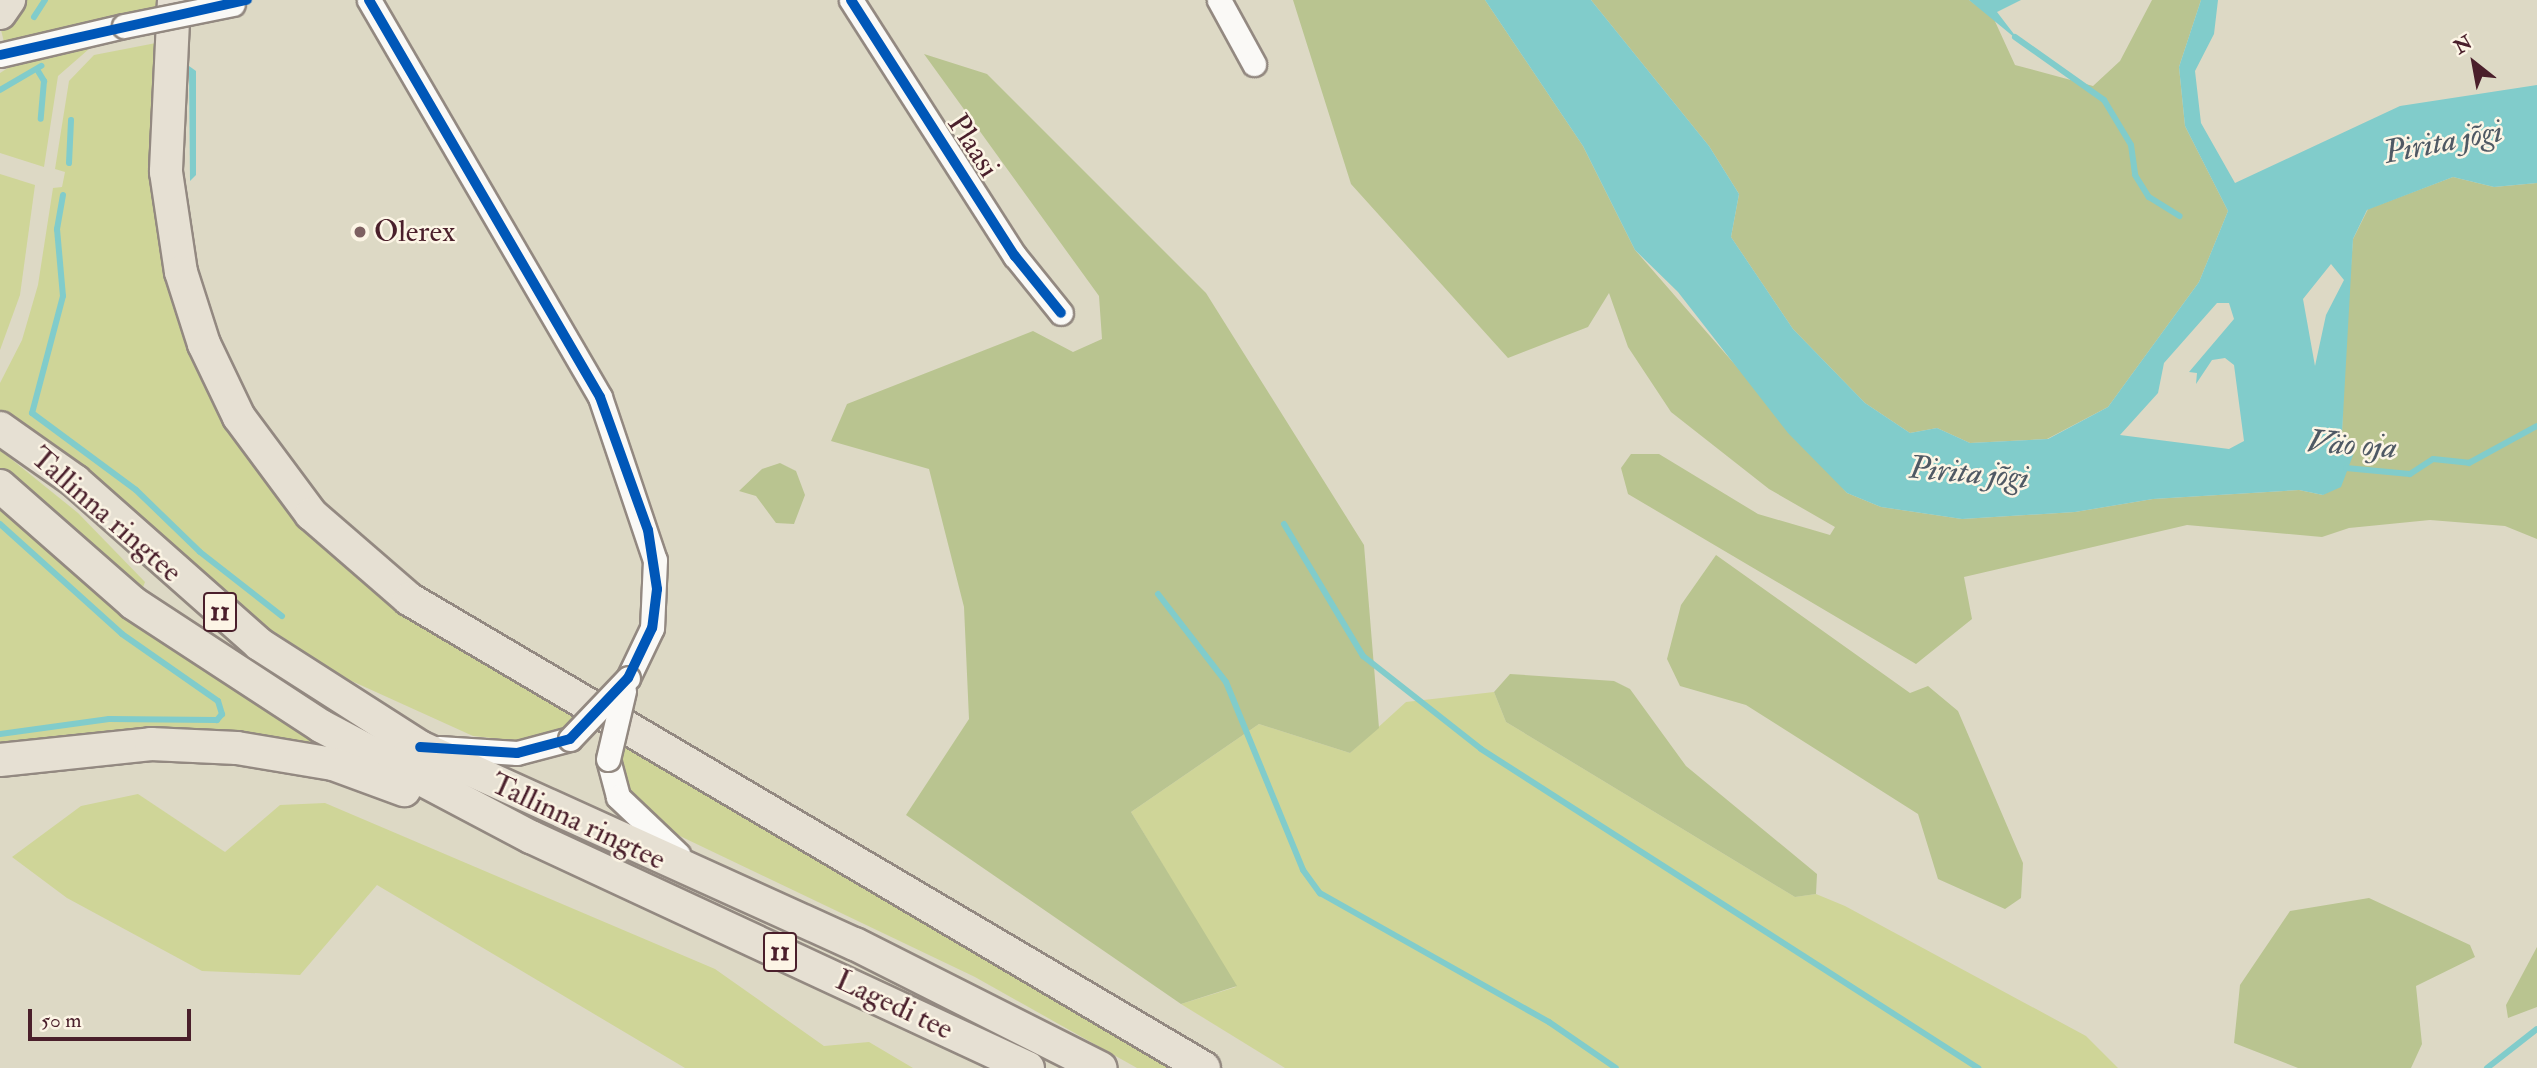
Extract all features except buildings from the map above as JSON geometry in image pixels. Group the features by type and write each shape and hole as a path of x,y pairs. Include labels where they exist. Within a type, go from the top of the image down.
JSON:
{"highway":[{"path":"0,13 9,0"},
{"path":"174,0 166,172 181,272 204,344 239,417 311,514 408,599 1204,1068"},
{"name":"Tallinna ringtee","path":"0,428 75,481 259,644 420,747 855,944 1101,1068"},
{"name":"Tallinna ringtee","path":"0,486 133,603 232,673 531,836"},
{"path":"0,760 151,744 237,748 333,764 531,836"},
{"name":"Lagedi tee","path":"531,836 1028,1068"}],"street":[{"path":"369,0 565,330 609,420 648,530 657,589 652,628 628,678 608,759 618,797 636,821 720,885"},
{"name":"Plaasi","path":"851,0 1015,256 1061,313"},
{"path":"1219,0 1254,64"},
{"path":"0,55 240,2"},
{"path":"420,747 517,753 570,739 628,678"}],"green space":[{"path":"22,0 162,0 162,5 4,42 1,30"},
{"path":"1293,0 1485,0 1583,146 1635,250 1847,493 1881,507 1962,519 2075,512 2153,499 2299,490 2323,495 2355,450 2342,433 2345,347 2353,239 2368,209 2453,177 2494,187 2537,183 2537,539 2505,526 2430,520 2349,528 2322,537 2187,525 1964,577 1972,619 1916,664 1628,494 1621,468 1631,454 1659,454 1758,514 1830,535 1835,527 1769,489 1671,412 1628,347 1609,293 1588,327 1508,358 1351,184"},
{"path":"1591,0 1969,0 1993,17 2015,65 2093,86 2120,61 2152,0 2201,0 2179,67 2185,126 2228,211 2199,282 2108,407 2047,439 1970,443 1937,428 1910,433 1865,403 1793,329 1731,237 1739,194 1709,146"},
{"path":"97,42 58,76 44,167 0,153 0,73 22,59"},
{"path":"156,43 153,148 234,437 299,523 360,581 448,643 580,716 559,734 528,742 473,736 345,678 264,625 81,464 0,410 0,383 22,340 38,285 53,188 62,187 65,172 55,169 69,81 94,55"},
{"path":"924,54 987,74 1206,293 1364,545 1379,728 1350,753 1259,724 1131,812 1237,986 1181,1004 906,815 969,719 964,607 929,469 831,441 847,404 1033,331 1073,352 1102,339 1099,296"},
{"path":"0,174 35,185 20,295 0,350"},
{"path":"0,450 78,513 145,582 142,590 0,469"},
{"path":"780,463 796,471 805,495 794,524 776,523 756,496 739,491 762,469"},
{"path":"0,504 183,656 269,713 354,759 122,732 0,747"},
{"path":"1716,555 1910,693 1928,686 1958,711 2023,863 2021,898 2005,909 1938,879 1918,814 1746,705 1680,686 1667,659 1681,605"},
{"path":"1510,674 1614,681 1630,689 1686,766 1817,874 1816,894 1795,897 1506,722 1494,692"},
{"path":"1494,692 1506,722 1795,897 1816,894 1845,906 2086,1036 2118,1068 1285,1068 1181,1004 1236,987 1131,812 1259,724 1350,753 1406,702"},
{"path":"623,738 1181,1068 1137,1068 975,977 661,827 627,792 620,775"},
{"path":"138,794 225,852 280,805 325,803 715,969 824,1046 869,1042 913,1068 685,1068 377,885 300,975 202,971 67,898 12,857 81,806"},
{"path":"2369,898 2470,945 2475,957 2416,986 2422,1044 2411,1068 2298,1068 2234,1043 2240,985 2290,911"},
{"path":"2537,947 2537,1007 2508,1018 2506,1005"}],"water":[{"name":"Pirita jõgi","path":"1485,0 1591,0 1709,146 1739,194 1731,237 1793,329 1865,403 1910,433 1937,428 1970,443 2048,439 2108,407 2199,282 2228,211 2185,126 2179,67 2201,0 2218,0 2214,34 2195,71 2201,123 2235,183 2400,106 2537,85 2537,183 2494,187 2453,177 2367,210 2353,239 2342,433 2355,450 2341,487 2323,495 2299,490 2153,499 2075,512 1962,519 1881,507 1847,493 1788,433 1678,292 1635,250 1583,146","holes":["2331,264 2344,280 2326,315 2315,366 2303,299","2217,303 2229,303 2234,319 2189,372 2197,373 2196,384 2212,360 2225,358 2234,365 2244,441 2229,449 2120,435 2158,393 2164,363"]},
{"path":"1969,0 2021,0 1997,12 2020,42"},
{"path":"189,66 196,71 196,175 190,181"}],"waterway":[{"path":"34,17 45,0"},
{"path":"2015,37 2104,100 2131,145 2135,175 2149,197 2179,216"},
{"path":"0,90 41,66"},
{"path":"38,71 44,81 41,119"},
{"path":"69,163 71,120"},
{"path":"63,195 57,229 63,296 32,413 136,490 200,552 282,616"},
{"name":"Väo oja","path":"2346,468 2410,474 2433,459 2469,463 2537,426"},
{"path":"0,524 122,634 218,701 222,714 217,720 109,719 0,734"},
{"path":"1284,524 1363,656 1481,749 1978,1068"},
{"path":"1158,594 1226,682 1303,870 1320,893 1549,1022 1616,1068"},
{"name":"Väo oja","path":"2487,1068 2537,1029"}],"cycle path":[{"path":"0,55 247,0"},
{"path":"369,0 600,397 648,530 657,589 652,628 628,678 570,739 517,753 420,747"},
{"path":"851,0 1015,256 1061,313"}],"place":[{"name":"Olerex","path":"360,232"}]}
